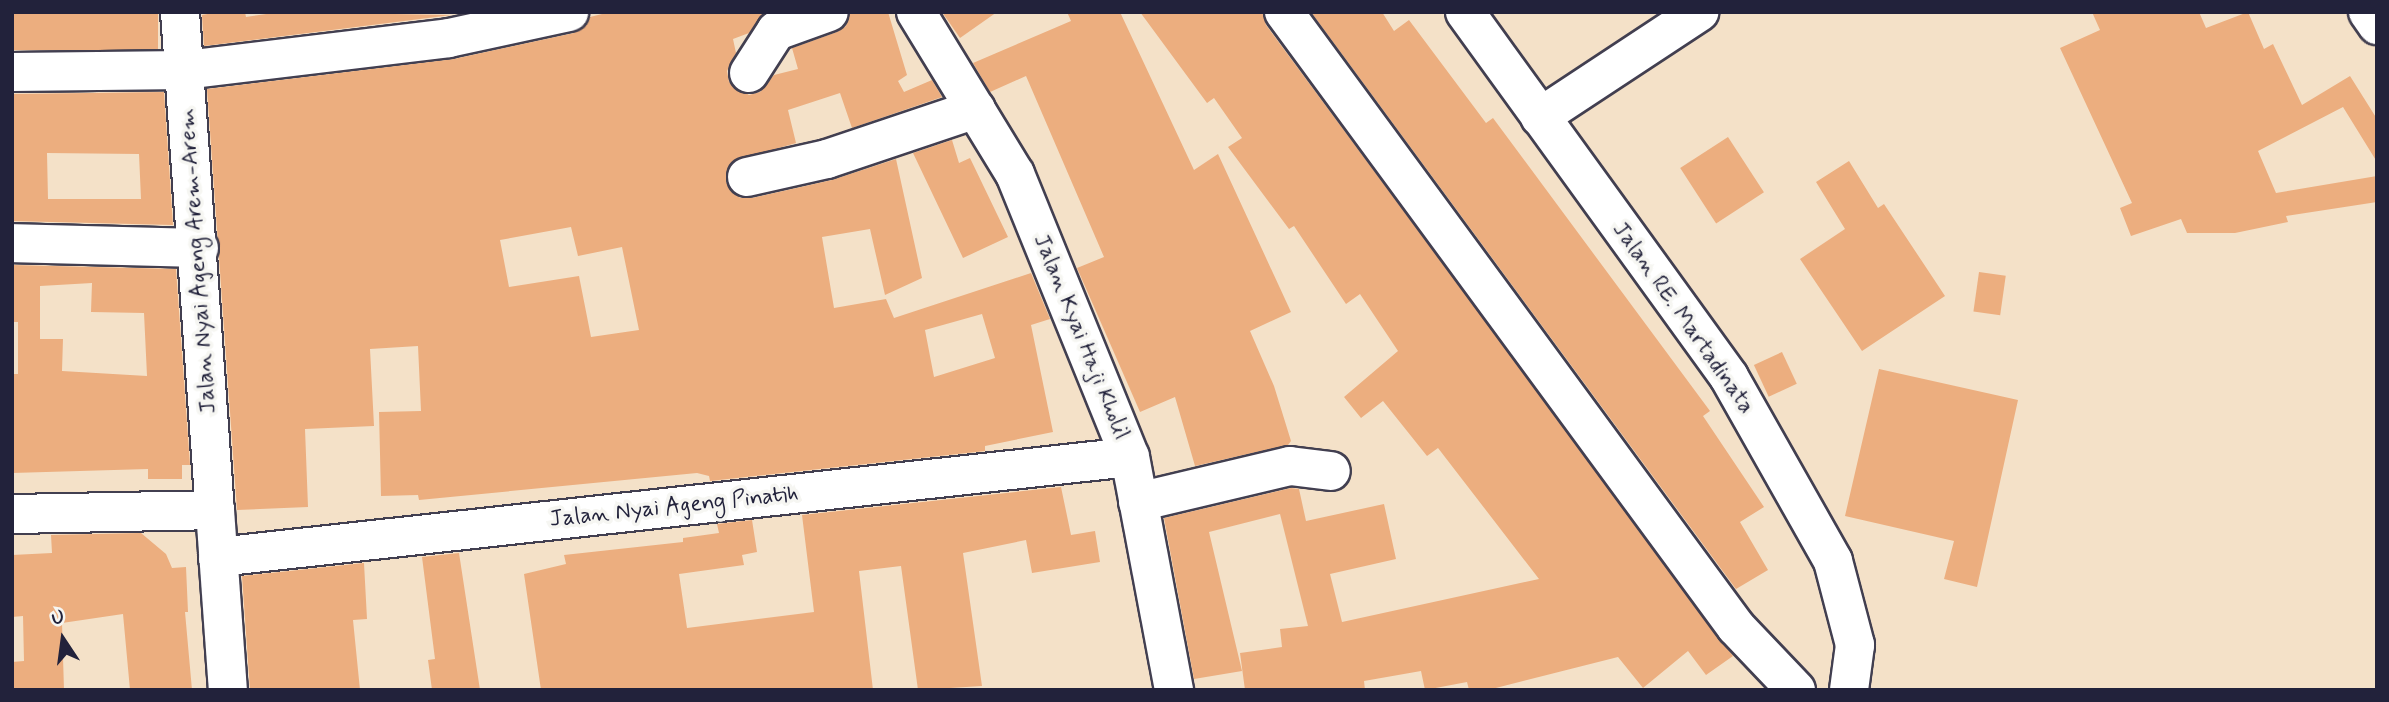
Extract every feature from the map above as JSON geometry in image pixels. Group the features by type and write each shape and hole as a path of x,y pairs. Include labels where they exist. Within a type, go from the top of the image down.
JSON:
{"main road":[{"name":"Jalan Nyai Ageng Arem-Arem","path":"180,12 228,690"},
{"path":"12,72 185,70 449,38 569,12"},
{"path":"749,74 776,31 829,12"},
{"name":"Jalan Kyai Haji Kholil","path":"916,12 1015,174 1130,457 1174,690"},
{"path":"1284,12 1736,627 1796,690"},
{"name":"Jalan RE. Martadinata","path":"1465,12 1729,377 1833,561 1855,645 1849,690"},
{"path":"1540,117 1699,12"},
{"path":"2368,12 2377,25"},
{"path":"747,177 827,159 976,109"},
{"path":"12,243 198,247"},
{"name":"Jalan Nyai Ageng Pinatih","path":"218,556 1130,457"},
{"path":"1138,502 1290,466 1331,471"},
{"path":"12,514 215,510"}],"building":[{"path":"12,12 158,12 158,50 12,50"},
{"path":"245,12 246,17 280,12 452,15 204,46 202,15"},
{"path":"610,12 766,12 749,33 733,39 736,53 727,71 729,82 749,95 760,92 774,75 798,69 792,48 837,32 846,26 850,12 888,12 907,75 898,81 904,92 932,80 942,97 852,128 840,93 788,110 796,143 733,161 726,182 740,198 752,198 832,180 896,159 922,278 885,295 870,229 822,237 834,308 886,299 894,318 1031,273 1050,319 1031,325 1053,432 985,446 985,451 710,481 709,476 697,473 419,500 418,495 381,496 379,412 421,411 418,346 370,349 374,426 305,429 308,507 237,510 207,89 454,59 574,33 590,17","holes":["571,227 578,256 622,247 639,330 591,337 579,276 509,287 500,240","982,314 995,358 934,377 925,330"]},
{"path":"942,12 997,12 960,38"},
{"path":"1067,12 1120,12 1194,170 1218,154 1291,312 1250,331 1274,386 1291,441 1288,445 1195,466 1175,397 1140,412 1077,268 1104,257 1026,76 990,92 973,63 1071,21"},
{"path":"1140,12 1263,12 1266,25 1733,656 1706,675 1688,651 1643,688 1618,657 1488,690 1469,690 1467,682 1425,690 1421,671 1364,681 1365,690 1245,690 1240,653 1282,647 1280,629 1308,626 1280,514 1209,532 1242,671 1194,679 1164,518 1291,488 1299,489 1306,521 1384,504 1396,559 1330,574 1342,622 1539,579 1438,448 1427,456 1383,401 1361,418 1344,397 1398,351 1360,294 1346,304 1294,226 1289,229 1228,147 1242,138 1214,98 1207,103"},
{"path":"1311,12 1382,12 1394,31 1409,20 1486,123 1493,118 1710,411 1703,416 1764,507 1740,522 1768,570 1736,589"},
{"path":"2092,12 2199,12 2206,28 2248,12 2264,49 2273,44 2302,105 2350,76 2377,119 2377,162 2343,107 2258,151 2276,193 2377,176 2377,202 2286,216 2288,222 2235,233 2187,233 2181,219 2131,236 2120,208 2132,203 2060,48 2100,30"},
{"path":"164,92 173,225 12,221 12,94","holes":["47,153 139,154 141,199 48,199"]},
{"path":"1728,137 1764,192 1716,223 1680,168"},
{"path":"952,140 959,163 970,158 1008,237 963,258 913,153"},
{"path":"1849,161 1878,208 1884,204 1945,296 1862,351 1800,259 1845,229 1816,182"},
{"path":"12,265 176,269 190,465 182,465 182,479 148,479 148,469 12,473 12,374 18,374 18,322 12,322","holes":["92,283 91,312 144,313 147,376 62,371 63,339 40,339 40,286"]},
{"path":"1979,272 2006,276 2000,315 1973,312"},
{"path":"1782,352 1797,384 1769,397 1754,365"},
{"path":"1879,369 2018,400 1977,587 1944,579 1954,541 1845,516"},
{"path":"1061,487 1071,535 1095,531 1100,562 1032,573 1026,540 963,553 982,686 918,690 901,566 859,571 873,690 541,690 524,574 566,564 564,555 683,542 683,538 719,533 717,524 752,520 757,552 742,555 744,565 679,574 687,628 814,612 802,515"},
{"path":"141,533 166,554 172,568 186,567 188,612 185,612 192,690 130,690 123,614 62,623 64,690 12,690 12,662 24,661 23,616 12,617 12,555 52,553 51,535"},
{"path":"459,553 480,690 432,690 428,660 435,659 422,557"},
{"path":"364,563 367,619 353,620 360,690 250,690 242,576"}]}
